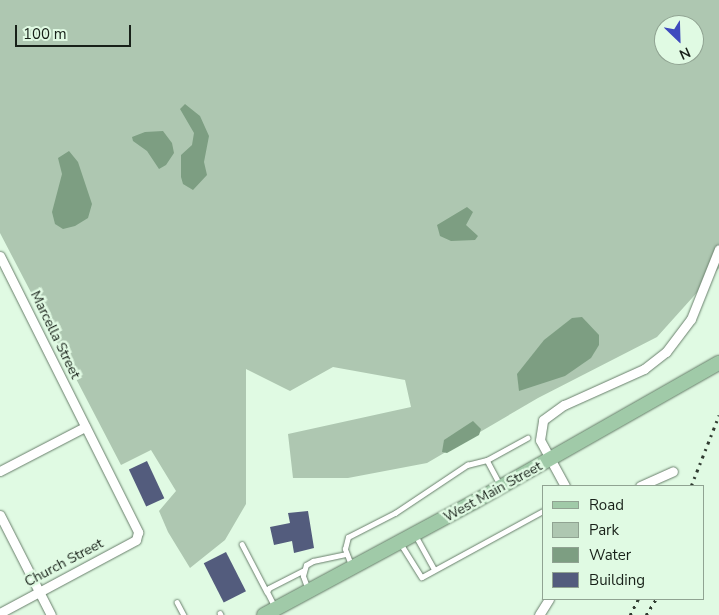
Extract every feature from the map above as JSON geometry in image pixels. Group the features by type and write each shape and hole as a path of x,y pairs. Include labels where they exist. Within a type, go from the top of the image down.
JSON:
{"main road":[{"name":"West Main Street","path":"270,612 353,569 551,460 719,363"}],"street":[{"path":"565,485 540,440 543,420 564,405 644,369 666,352 691,319 719,249"},
{"name":"Marcella Street","path":"0,256 138,535"},
{"path":"0,471 85,427"},
{"path":"642,485 673,471"},
{"path":"0,515 51,615"},
{"name":"Church Street","path":"0,613 136,540 138,535"},
{"path":"539,615 548,600"}],"lane":[{"path":"353,569 346,554 345,543 348,537 395,513 467,465 487,460 527,438"},
{"path":"487,460 502,487"},
{"path":"400,543 419,576 542,512"},
{"path":"415,535 434,568"},
{"path":"242,544 267,592 270,612"},
{"path":"267,592 303,571 312,561 346,554"},
{"path":"303,571 309,591"},
{"path":"177,602 184,615"}],"green space":[{"path":"0,0 719,0 719,268 657,337 538,398 427,463 348,478 293,478 288,434 411,407 405,380 333,367 290,391 246,369 246,504 225,540 190,568 168,532 159,511 176,491 151,450 121,465 0,233"}],"water":[{"path":"185,104 200,116 209,136 204,162 207,175 193,190 183,184 181,177 181,155 192,145 194,133 180,109"},
{"path":"163,131 172,143 174,153 166,165 159,169 147,151 133,141 132,137 145,132"},
{"path":"69,151 78,162 92,204 88,218 75,226 63,229 55,224 52,212 62,174 58,158"},
{"path":"467,207 473,212 466,225 478,236 475,240 451,241 440,236 437,225"},
{"path":"582,317 599,335 599,345 591,358 565,376 519,391 517,374 544,340 572,318"},
{"path":"473,421 481,429 479,435 447,453 442,452 444,440"}],"building":[{"path":"147,461 164,498 146,507 129,469"},
{"path":"308,511 314,548 294,553 292,541 274,545 270,527 290,523 288,513"},
{"path":"226,552 246,591 224,603 204,563"}],"railway":[{"path":"691,485 719,415"},
{"path":"630,615 638,600"},
{"path":"646,615 655,600"}]}
